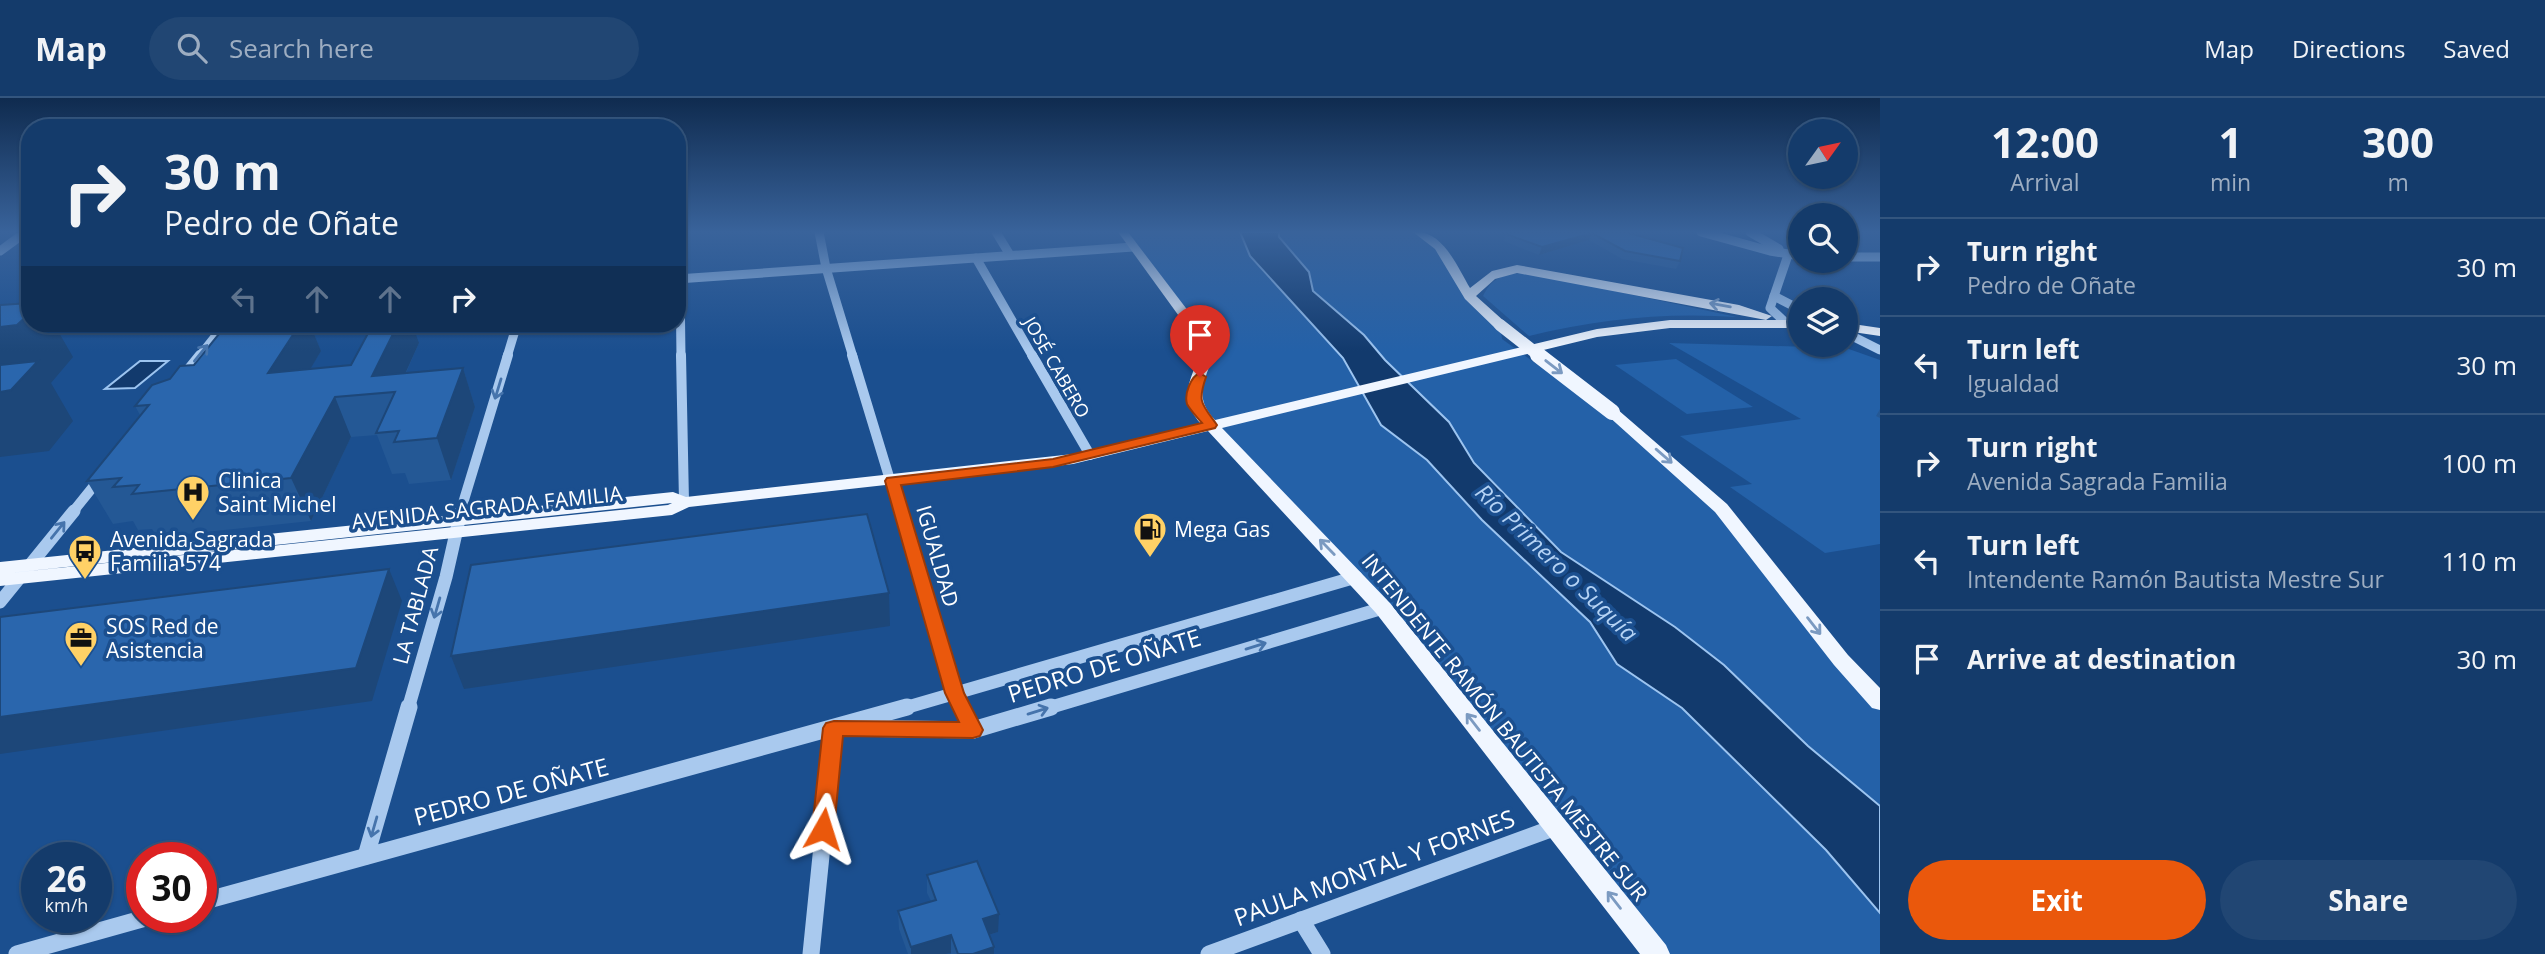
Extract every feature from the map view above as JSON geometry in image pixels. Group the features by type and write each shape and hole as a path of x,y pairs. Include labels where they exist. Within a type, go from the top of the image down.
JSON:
{"main road":[{"name":"INTENDENTE RAMÓN BAUTISTA MESTRE SUR","path":"1152,272 1204,341 1208,351 1193,395 1199,412 1383,608 1656,954"},
{"path":"1454,272 1469,296 1500,325 1612,412 1721,508 1841,660 1880,702"},
{"path":"1469,296 1495,272"},
{"path":"1533,272 1739,309 1786,323"},
{"name":"AVENIDA SAGRADA FAMILIA","path":"0,568 16,574 456,527 672,510 684,502 1025,467 1090,455 1597,333 1648,326 1786,323"},
{"path":"1858,328 1880,331"}],"street":[{"path":"686,278 773,272"},
{"name":"IGUALDAD","path":"827,272 955,693 973,730"},
{"name":"JOSÉ CABERO","path":"984,272 1090,455"},
{"path":"1782,272 1770,308 1786,323"},
{"path":"1774,296 1788,303"},
{"path":"174,387 218,333"},
{"name":"LA TABLADA","path":"366,856 446,577 456,527 514,333"},
{"path":"680,333 684,502"},
{"path":"1858,339 1880,351"},
{"path":"0,602 16,574 106,470"},
{"name":"PEDRO DE OÑATE","path":"217,898 834,728 1356,577"},
{"name":"PEDRO DE OÑATE","path":"834,728 973,730 1383,608"},
{"path":"811,954 834,728"},
{"name":"PAULA MONTAL Y FORNES","path":"1209,954 1556,827"},
{"path":"1301,920 1322,954"},
{"path":"17,954 126,923"}],"shaded area":[{"path":"1152,272 1264,272 1343,358 1381,425 1427,460 1482,520 1590,622 1617,664 1682,708 1826,850 1880,913 1880,954 1656,954 1383,608 1199,412 1208,351"},
{"path":"1309,272 1452,272 1469,296 1500,325 1502,339 1574,391 1612,412 1699,486 1880,702 1880,806 1808,746 1724,665 1675,627 1561,552 1474,463 1449,422 1385,360 1364,335 1313,291"},
{"path":"1521,273 1737,317 1685,315 1632,318 1529,336 1483,296 1498,278"},
{"path":"1669,343 1788,346 1788,357 1858,357 1858,352 1880,360 1880,544 1825,553 1730,487 1752,484 1680,436 1801,419"},
{"path":"1676,359 1753,407 1687,414 1615,365"}],"water":[{"name":"Río Primero o Suquía","path":"1265,272 1309,272 1313,291 1364,335 1385,360 1449,422 1474,463 1561,552 1675,627 1724,665 1808,746 1880,806 1880,913 1826,850 1682,708 1617,664 1590,622 1482,520 1427,460 1381,425 1343,358"},
{"path":"140,361 168,361 135,388 105,389"}],"building":[{"path":"21,304 21,321 17,325 0,327 0,305"},
{"path":"220,333 294,333 268,373 351,365 368,333 394,333 372,376 463,368 437,438 394,442 399,431 376,433 395,392 335,397 291,478 132,494 139,485 113,487 121,478 87,481 149,405 135,406 152,385 170,379 180,366 194,365"},
{"path":"38,361 11,390 0,392 0,365"},
{"path":"867,514 889,593 451,656 471,565"},
{"path":"389,569 356,668 0,717 0,617"},
{"path":"977,861 999,914 983,919 994,947 973,954 958,954 951,935 911,947 898,911 936,900 927,875"}],"place":[{"name":"Clinica Saint Michel","path":"193,522"},
{"name":"Mega Gas","path":"1150,559"},
{"name":"Avenida Sagrada Familia 574","path":"85,581"},
{"name":"SOS Red de Asistencia","path":"81,668"}],"route":[{"path":"823,829 834,728 973,730 955,693 892,481 1053,463 1210,425 1194,404 1193,395 1200,377"}]}
